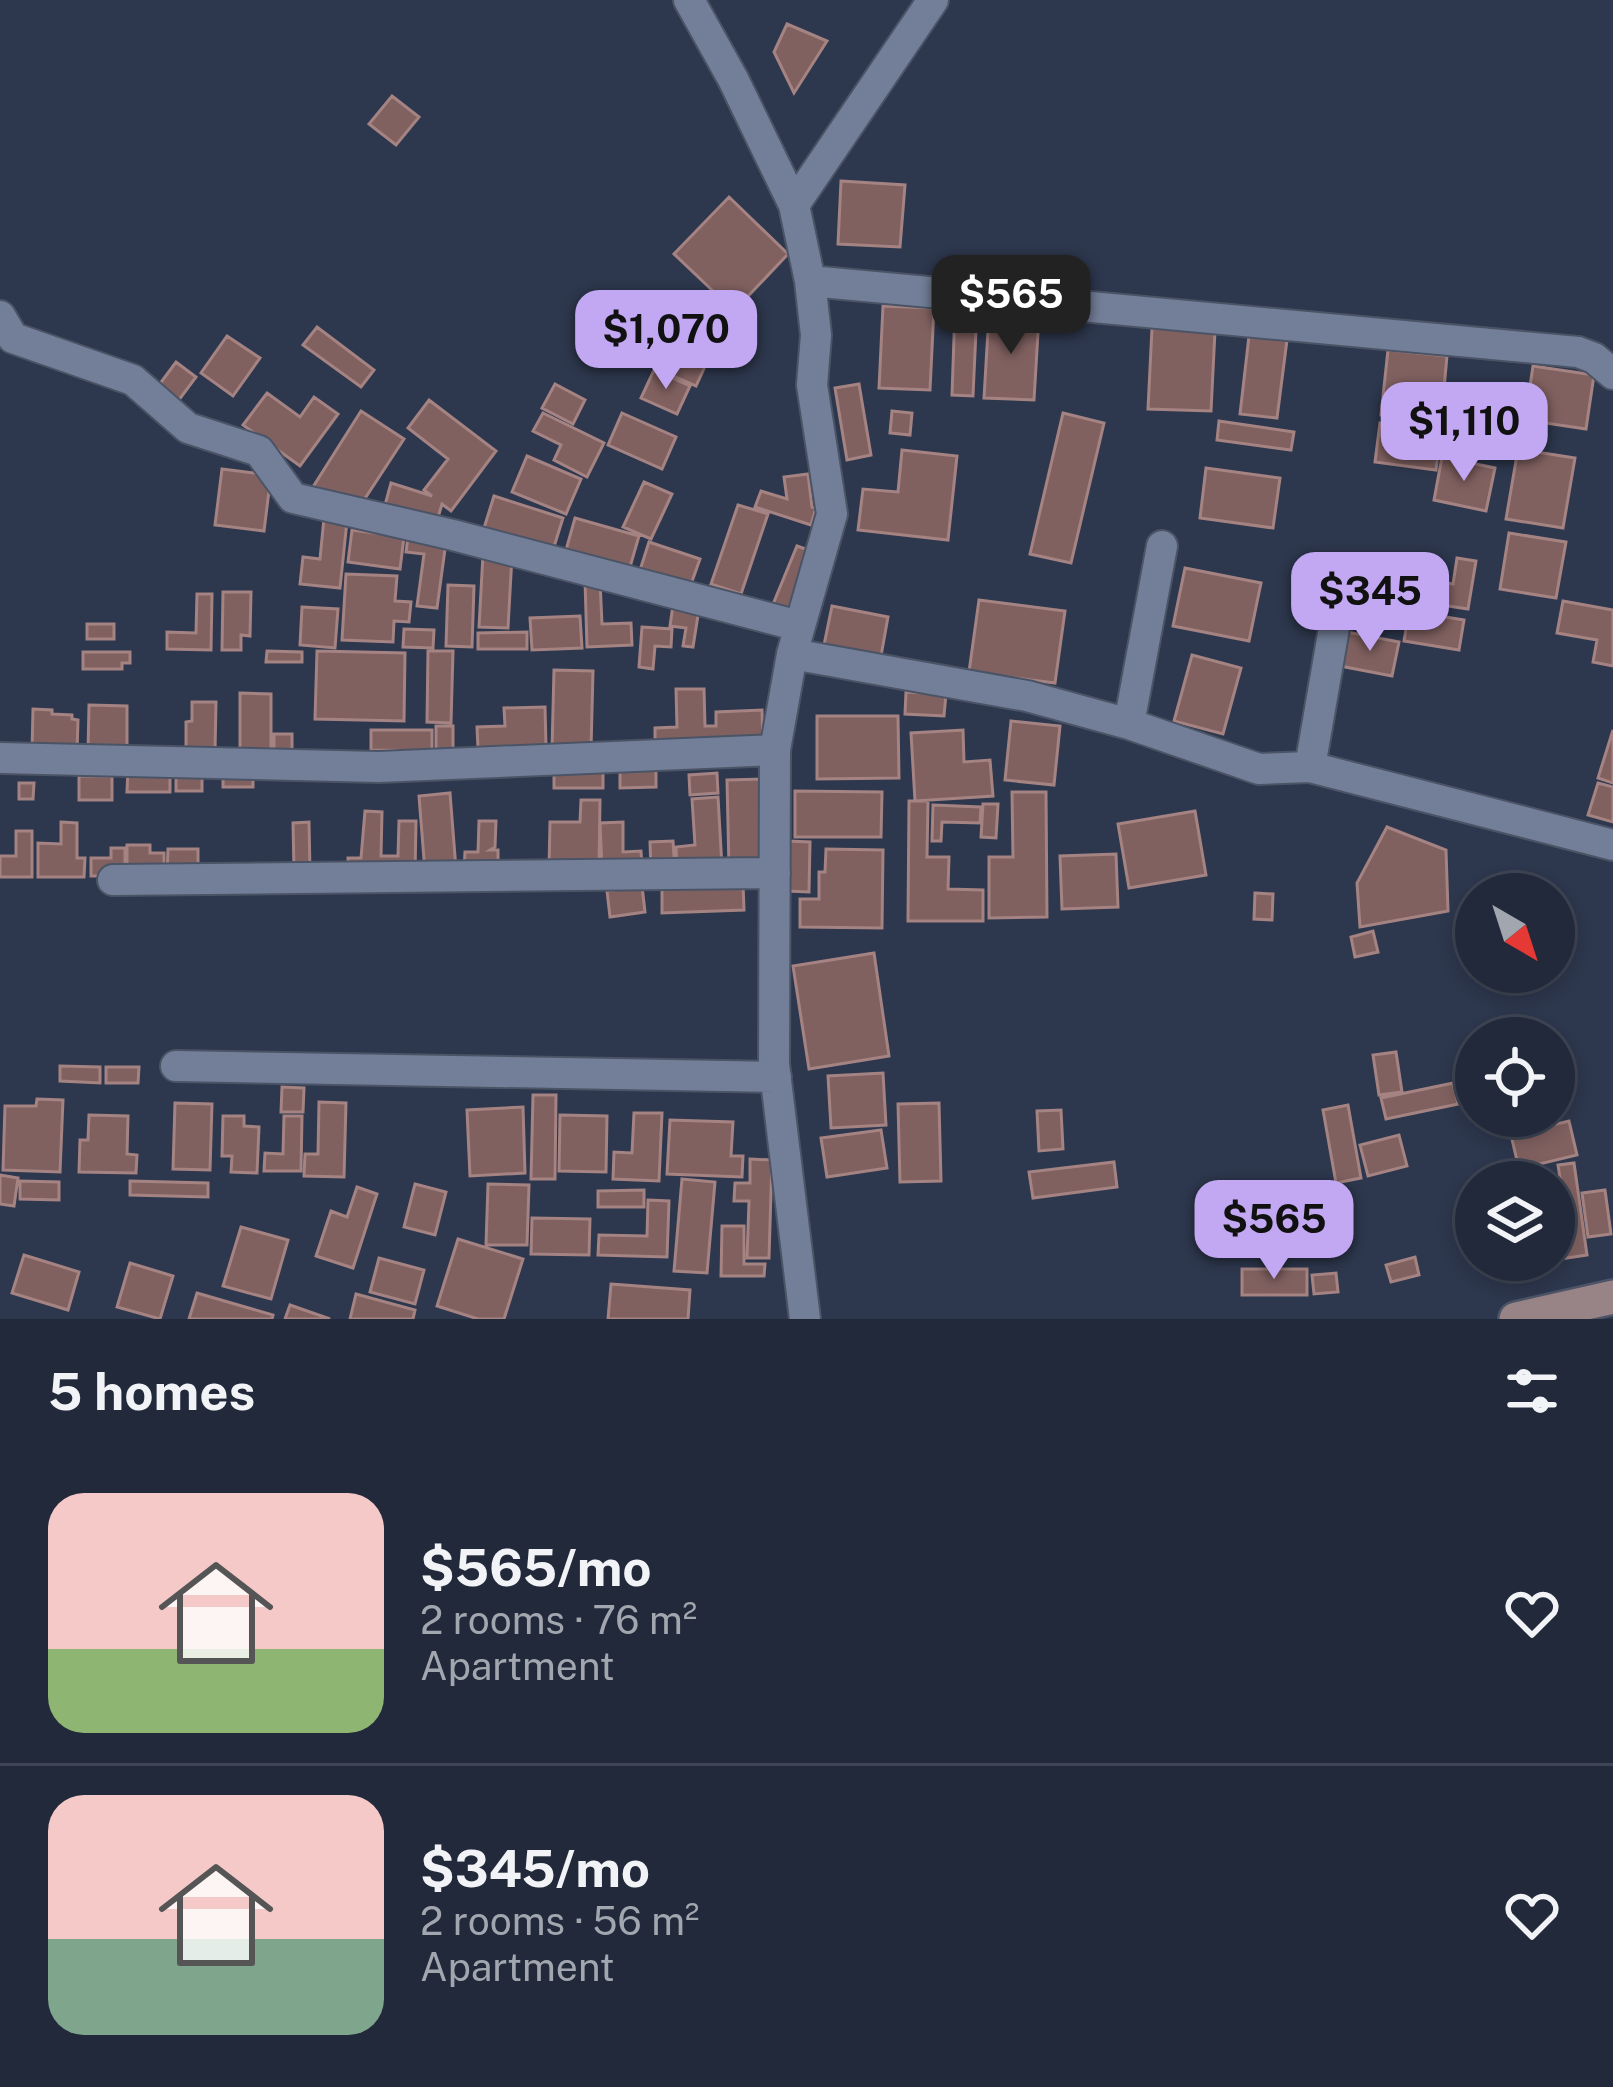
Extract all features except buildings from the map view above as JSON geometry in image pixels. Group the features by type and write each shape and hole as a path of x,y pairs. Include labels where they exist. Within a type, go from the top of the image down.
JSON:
{"main road":[{"path":"1516,1319 1613,1297"}],"street":[{"path":"689,0 794,205 810,281 816,335 812,386 832,514 795,640 775,750 776,1077 805,1319"},
{"path":"794,205 932,0"},
{"path":"810,281 1578,352 1613,374"},
{"path":"0,316 13,338 133,380 188,428 259,451 293,498 453,535 795,640 1129,724 1259,769 1310,767 1613,845"},
{"path":"1129,724 1162,546"},
{"path":"1310,767 1338,604"},
{"path":"0,758 379,767 775,750"},
{"path":"113,880 775,873"},
{"path":"176,1066 776,1077"}]}
